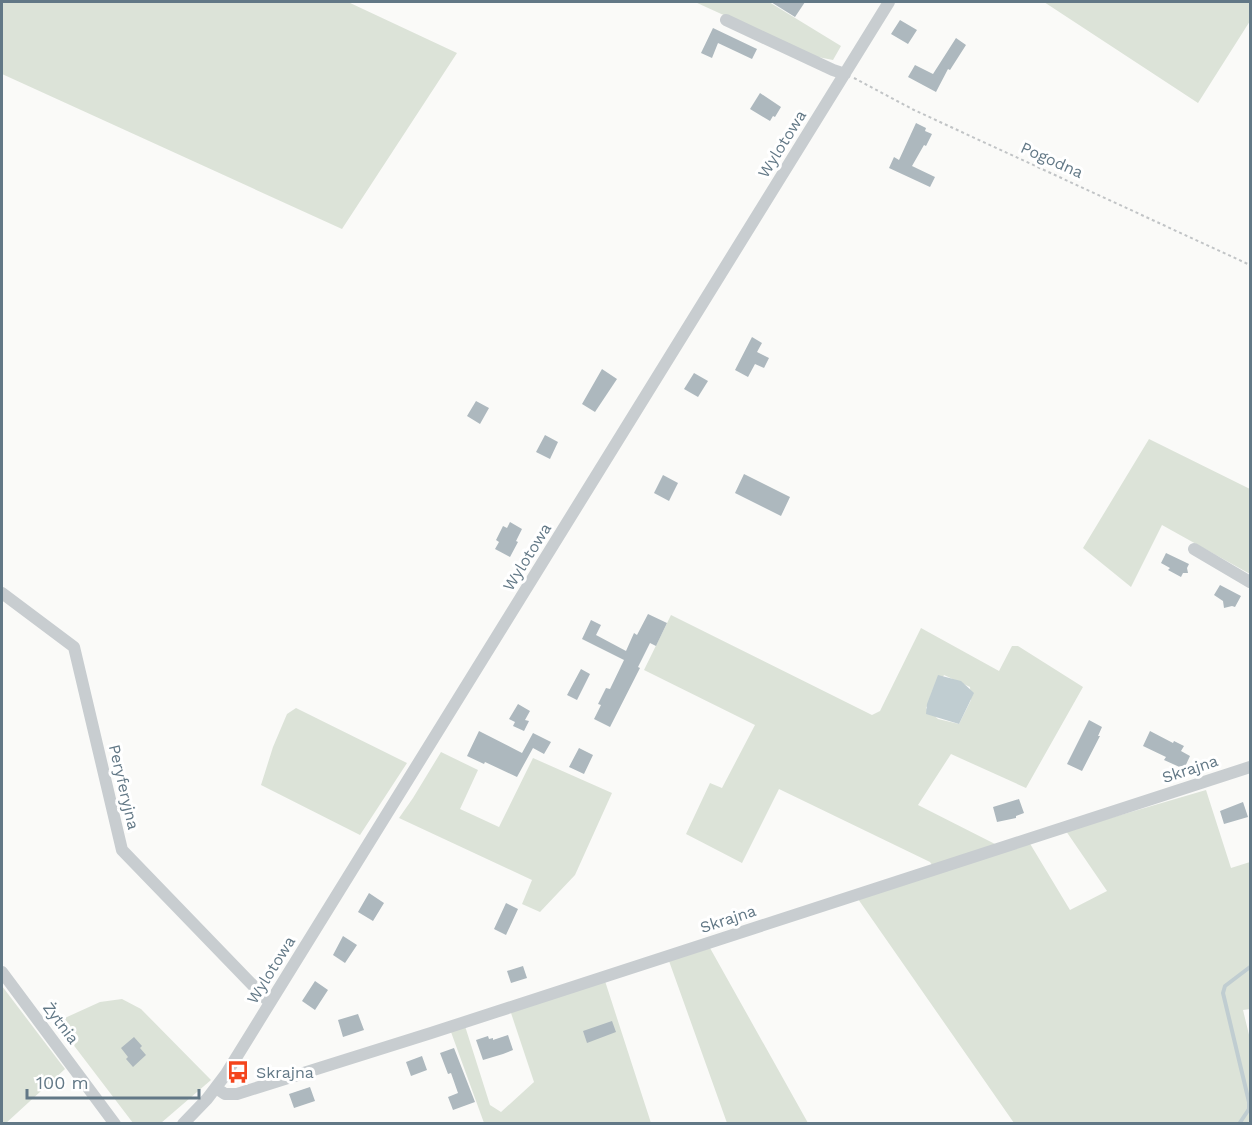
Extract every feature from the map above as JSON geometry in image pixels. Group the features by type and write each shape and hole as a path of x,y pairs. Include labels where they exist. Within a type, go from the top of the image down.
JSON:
{"street":[{"name":"Wylotowa","path":"183,1124 226,1074 889,2"},
{"path":"726,20 845,74"},
{"path":"1194,549 1251,582"},
{"name":"Peryferyjna","path":"2,593 74,647 122,850 270,1003"},
{"name":"Skrajna","path":"216,1088 225,1094 237,1094 1251,766"},
{"name":"Żytnia","path":"2,972 115,1124"}],"path":[{"name":"Pogodna","path":"845,74 914,110 1251,265"}],"shaded area":[{"path":"2,2 348,2 457,53 342,229 2,74"},
{"path":"695,2 769,2 841,46 833,60 813,56"},
{"path":"1044,2 1250,2 1250,21 1198,103"},
{"path":"1149,439 1250,489 1250,574 1162,525 1131,587 1083,548"},
{"path":"671,615 872,715 880,711 921,628 999,671 1012,646 1018,646 1083,687 1026,788 951,754 918,805 995,844 1029,842 1070,910 1107,891 1066,831 1206,790 1231,868 1250,862 1250,1009 1243,1010 1250,1039 1250,1123 1014,1123 858,899 937,872 930,862 779,789 742,863 686,834 710,783 722,788 755,725 644,670","holes":["944,675 970,687 971,700 959,724 938,719 926,708"]},
{"path":"938,675 961,681 974,693 959,724 926,714 927,704"},
{"path":"296,708 407,763 360,835 261,785 287,714"},
{"path":"441,752 478,770 460,809 499,827 533,758 612,793 575,875 540,912 522,904 532,880 399,818"},
{"path":"710,948 808,1123 727,1123 669,961"},
{"path":"605,981 651,1123 484,1123 451,1032 465,1026 490,1105 501,1112 534,1082 510,1010"},
{"path":"2,986 65,1069 5,1124 2,1123"},
{"path":"122,999 141,1009 211,1080 161,1123 133,1123 56,1022 100,1002"}],"building":[{"path":"771,2 805,2 795,17"},
{"path":"900,20 917,30 908,44 891,34"},
{"path":"713,28 757,49 752,59 718,43 712,58 701,53"},
{"path":"956,38 966,45 950,70 948,69 936,92 908,77 915,65 933,74"},
{"path":"760,93 781,107 770,121 750,109"},
{"path":"916,123 932,134 912,166 935,177 930,187 889,168 894,157 899,160"},
{"path":"752,337 762,343 757,352 769,358 764,368 755,364 748,377 735,370"},
{"path":"602,369 617,379 595,412 582,404"},
{"path":"694,373 708,381 698,397 684,389"},
{"path":"476,401 489,408 480,424 467,416"},
{"path":"545,435 558,442 550,459 536,452"},
{"path":"744,474 790,497 781,516 735,493"},
{"path":"663,475 678,483 669,501 654,493"},
{"path":"510,522 522,529 510,557 495,549 499,542 496,540 503,526 507,528"},
{"path":"1166,553 1189,564 1188,573 1183,573 1181,577 1168,570 1170,568 1161,563"},
{"path":"1220,585 1241,596 1235,607 1224,608 1223,601 1214,595"},
{"path":"648,614 667,623 656,646 650,643 610,727 594,719 606,688 610,689 624,660 582,639 591,620 601,625 596,635 626,651 634,633 637,635"},
{"path":"581,669 590,674 577,700 567,695"},
{"path":"518,704 530,711 525,720 529,721 524,731 513,726 515,722 509,719"},
{"path":"1089,720 1102,727 1098,736 1100,736 1082,771 1067,764"},
{"path":"479,731 522,753 533,733 551,742 544,754 533,748 517,777 467,756"},
{"path":"1150,731 1184,746 1181,751 1190,756 1184,769 1164,760 1166,757 1143,746"},
{"path":"579,748 593,755 584,774 569,767"},
{"path":"1019,799 1024,813 1016,818 997,822 993,807"},
{"path":"1243,802 1248,817 1224,824 1220,811"},
{"path":"369,893 384,903 373,921 358,912"},
{"path":"506,903 518,909 506,935 494,929"},
{"path":"343,936 357,945 345,963 333,955"},
{"path":"523,966 527,978 511,983 507,971"},
{"path":"315,981 328,990 315,1010 302,1001"},
{"path":"358,1014 364,1030 343,1037 338,1020"},
{"path":"612,1021 616,1032 587,1043 583,1031"},
{"path":"508,1035 513,1050 483,1060 476,1040 488,1036 493,1040"},
{"path":"134,1037 146,1055 133,1067 121,1048"},
{"path":"454,1048 475,1102 453,1110 448,1097 458,1093 451,1073 448,1074 440,1053"},
{"path":"422,1056 427,1070 411,1076 406,1062"},
{"path":"310,1087 315,1101 294,1108 289,1094"}],"waterway":[{"path":"1239,1124 1249,1109 1249,1102 1223,993 1225,986 1250,967"}],"place":[{"name":"Skrajna","path":"238,1072"}]}
